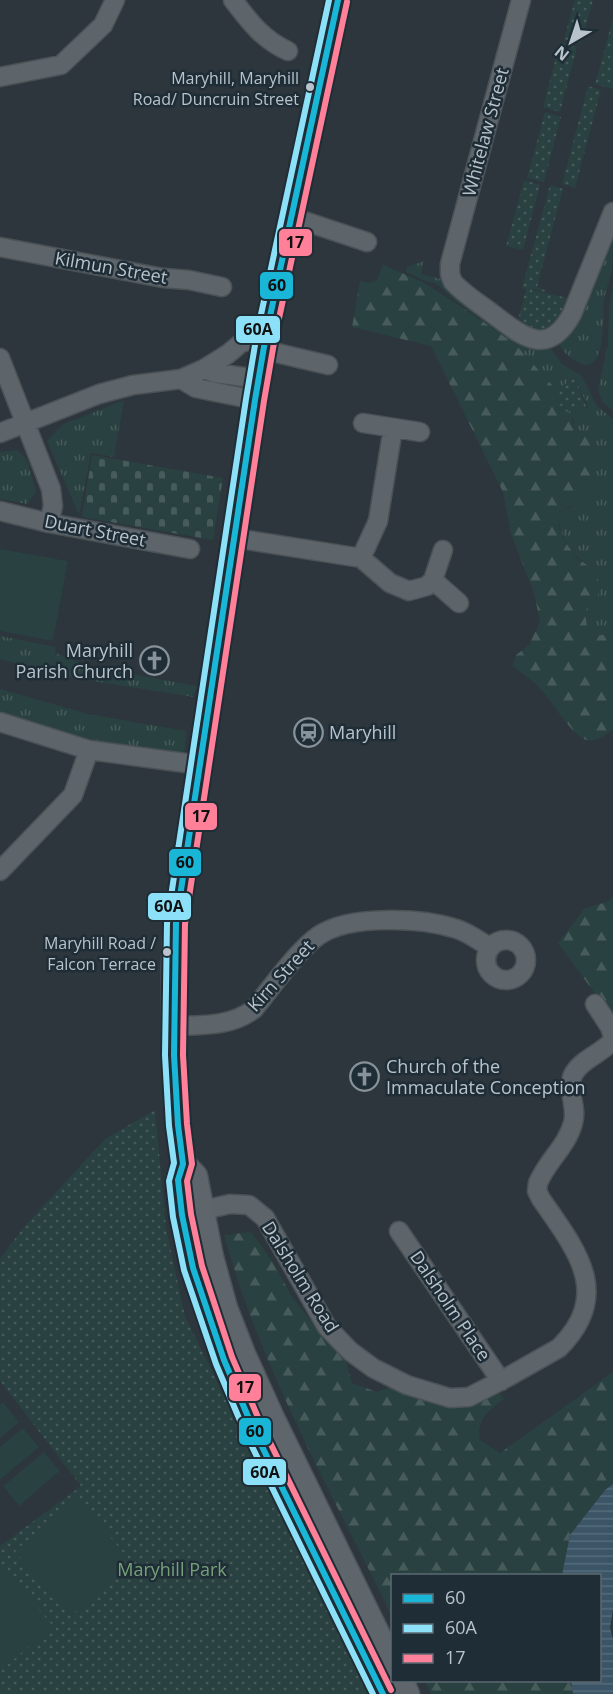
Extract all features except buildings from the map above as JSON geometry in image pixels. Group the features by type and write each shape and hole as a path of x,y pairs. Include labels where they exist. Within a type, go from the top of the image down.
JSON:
{"main road":[{"path":"338,0 265,343 201,755 176,923 175,1081 183,1164 195,1176 192,1213 193,1268 224,1360 252,1426 372,1647 383,1694"},
{"path":"372,1647 391,1662"}],"street":[{"path":"0,77 60,65 103,25 115,0"},
{"path":"233,0 256,30 288,51"},
{"name":"Whitelaw Street","path":"521,0 450,264 453,282 460,290 520,334 537,339 552,338 564,329 572,314 613,212"},
{"path":"292,217 367,242"},
{"name":"Kilmun Street","path":"0,247 222,287"},
{"path":"0,433 111,390 150,382 181,379 204,369 241,343 265,343 328,365"},
{"path":"0,358 51,489 53,506 48,523"},
{"path":"204,369 257,389"},
{"path":"181,379 196,388 257,389"},
{"path":"363,423 420,432"},
{"path":"361,558 378,521 393,428"},
{"name":"Duart Street","path":"0,511 48,523 190,549"},
{"path":"235,538 361,558 390,583 409,591 418,589 433,580 442,550"},
{"path":"433,580 459,603"},
{"path":"0,722 89,750 201,755"},
{"path":"0,871 74,795 89,750"},
{"name":"Kirn Street","path":"174,1026 226,1023 246,1015 254,1009 311,941 327,930 339,926 355,922 424,923 457,929 490,947"},
{"path":"595,1004 610,1028 613,1039"},
{"name":"Dalsholm Road","path":"192,1213 230,1204 249,1205 265,1218 327,1327 350,1352 373,1368 407,1385 433,1394 460,1398 476,1394 558,1348 570,1339 588,1315 594,1290 588,1266 537,1191 542,1174 566,1140 574,1120 575,1107 571,1079 574,1072 613,1039"},
{"name":"Dalsholm Place","path":"399,1231 501,1381"}],"green space":[{"path":"575,0 593,0 581,44 564,39"},
{"path":"613,18 613,89 595,84"},
{"path":"560,42 577,47 560,112 543,107"},
{"path":"588,86 601,90 575,188 562,184"},
{"path":"545,112 561,117 544,182 527,178"},
{"path":"524,180 540,185 523,250 506,246"},
{"path":"550,185 563,189 537,287 546,292 532,290 568,298 555,321 543,329 536,330 518,320 526,289 522,288"},
{"path":"613,227 612,269 604,300 602,341 595,360 589,365 580,363 566,354 557,341"},
{"path":"424,261 421,274 441,279 549,345 562,364 582,376 597,406 613,419 613,629 607,634 596,636 587,627 585,611 597,597 594,570 568,546 559,522 559,512 571,507 579,432 575,429 573,418 563,412 588,407 575,377 555,392 553,386 515,344 457,302 437,284 406,272 407,267"},
{"path":"383,265 423,282 515,344 553,386 563,412 570,413 575,429 579,432 588,432 596,457 593,480 581,498 559,512 559,526 563,539 577,558 594,570 601,587 597,597 585,611 587,627 596,636 607,634 613,629 613,730 597,739 586,740 579,736 541,689 512,666 516,655 529,645 540,622 534,593 511,534 503,492 431,346 352,327 360,281 370,283 377,280"},
{"path":"613,286 613,411 602,402 598,390 608,344 609,307"},
{"path":"575,377 587,409 563,412 555,392"},
{"path":"124,400 114,457 91,453 79,515 47,441 62,425"},
{"path":"17,450 27,460 36,492 27,504 0,499 0,452"},
{"path":"92,455 223,478 213,540 82,517"},
{"path":"0,549 68,561 53,641 0,631"},
{"path":"0,636 56,647 55,653 88,666 197,686 193,697 62,676 0,659"},
{"path":"0,689 88,714 186,731 184,757 72,737 0,714"},
{"path":"613,897 613,1018 558,943 585,908 607,902"},
{"name":"Maryhill Park","path":"155,1110 166,1228 185,1316 369,1694 0,1694 0,1546 81,1486 0,1381 0,1259 23,1228 105,1139"},
{"path":"251,1232 273,1262 291,1295 323,1337 346,1362 352,1383 377,1392 394,1386 419,1396 498,1391 504,1399 485,1416 479,1433 480,1440 500,1453 613,1372 613,1484 605,1490 570,1535 562,1574 391,1574 391,1614 277,1382 239,1285 224,1235"},
{"path":"3,1402 19,1422 0,1438 0,1405"},
{"path":"23,1428 39,1447 0,1480 0,1447"},
{"path":"44,1452 60,1471 19,1506 3,1486"},
{"path":"77,1498 132,1563 70,1616 15,1551"},
{"path":"0,1565 53,1626 0,1671"},
{"path":"425,1682 571,1682 573,1694 431,1694"}],"water":[{"path":"613,1484 613,1609 610,1628 613,1639 613,1694 573,1694 571,1682 601,1682 601,1574 562,1574 570,1535 605,1490"}],"transit line":[{"name":"60A","path":"329,0 257,333 246,399 167,923 165,1055 169,1126 174,1163 169,1181 173,1217 184,1270 216,1364 244,1430 373,1694"},
{"name":"60","path":"338,0 266,335 255,400 176,923 174,1055 183,1164 178,1180 182,1215 193,1268 224,1360 252,1426 383,1694"},
{"name":"17","path":"347,2 275,337 264,401 185,924 183,1055 192,1164 187,1181 202,1266 232,1357 260,1422 391,1690"}],"place":[{"name":"Maryhill, Maryhill Road/ Duncruin Street","path":"310,87"},
{"name":"Maryhill Parish Church","path":"154,661"},
{"name":"Maryhill","path":"308,733"},
{"name":"Maryhill Road / Falcon Terrace","path":"167,952"},
{"name":"Church of the Immaculate Conception","path":"365,1077"}]}
